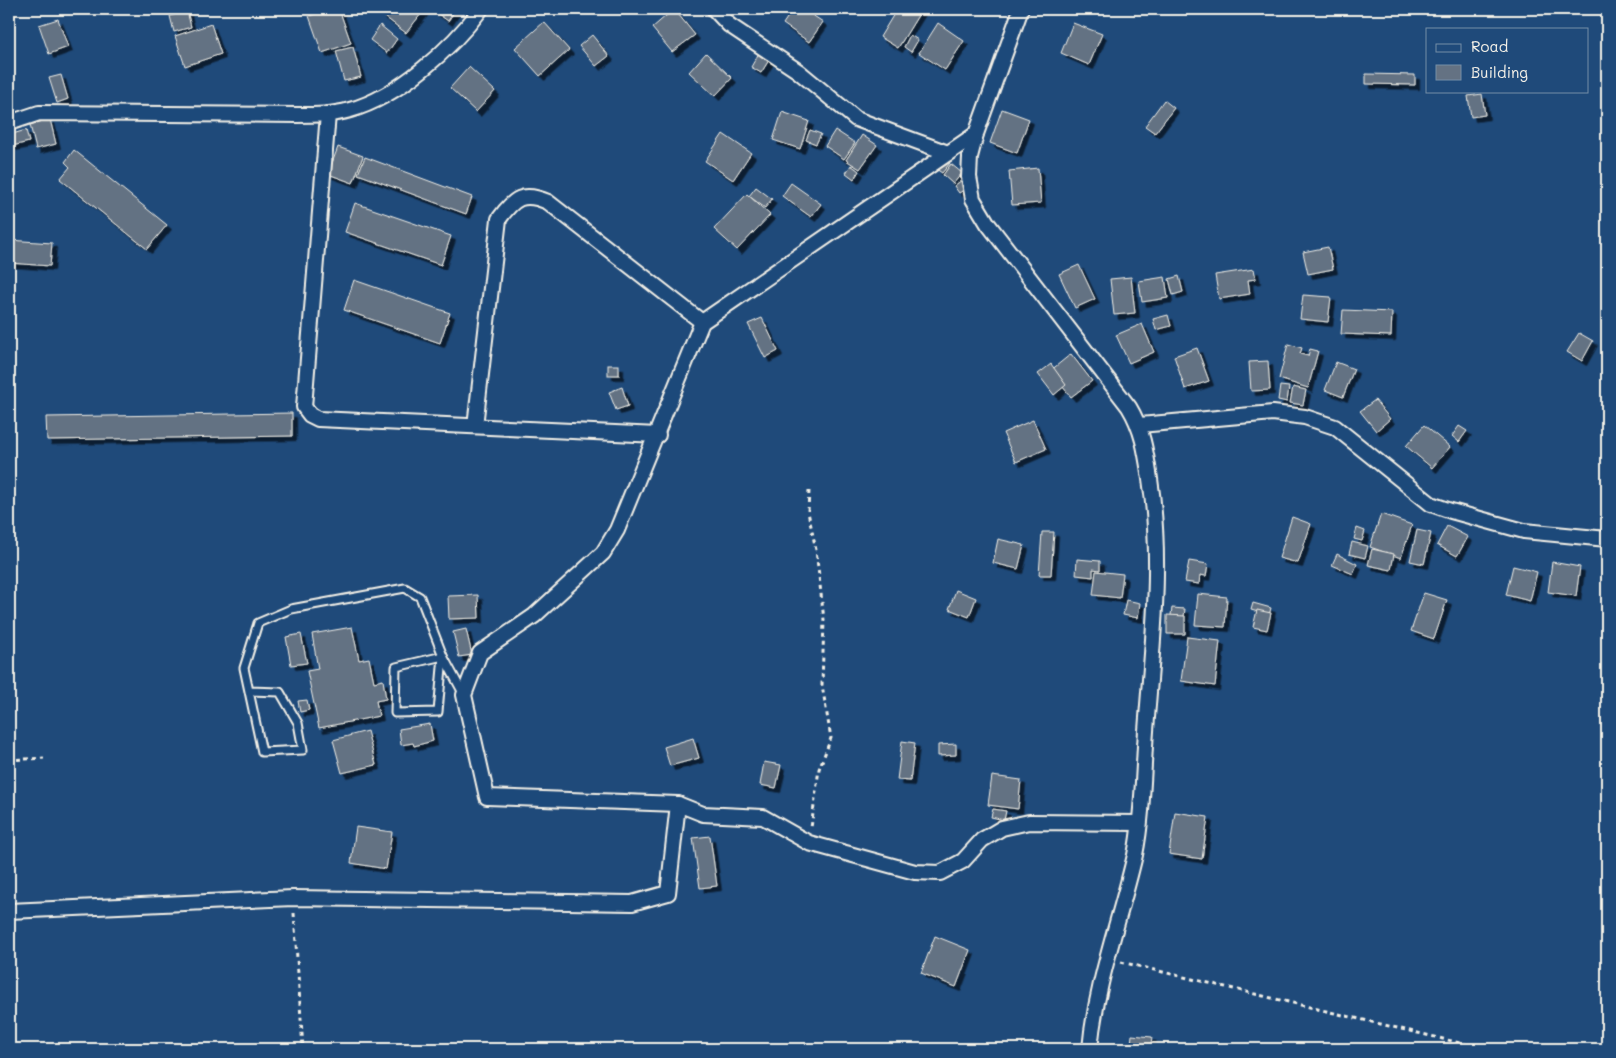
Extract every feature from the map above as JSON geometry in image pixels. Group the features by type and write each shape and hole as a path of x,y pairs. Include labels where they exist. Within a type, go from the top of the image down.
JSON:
{"street":[{"path":"9,123 39,113 328,114 350,110 371,103 401,85 452,43 481,9"},
{"path":"714,9 729,25 798,71 856,119 948,153"},
{"path":"1021,9 976,134 969,177 973,199 988,224 1129,407 1140,425 1154,502 1156,601 1135,853 1106,959 1092,1020 1090,1049"},
{"path":"328,114 304,408 310,416 318,419 658,435"},
{"path":"976,134 702,322 678,378 658,435 617,530 603,554 534,616 480,653 464,695 487,797 678,804 703,814 763,817 808,842 915,872 940,873 963,861 982,840 1002,828 1029,822 1138,823"},
{"path":"475,426 499,219 511,203 524,196 548,202 702,322"},
{"path":"1140,425 1273,413 1305,417 1335,427 1431,504 1524,531 1607,539"},
{"path":"9,911 293,898 632,903 668,893 678,804"}],"lane":[{"path":"249,692 280,692 298,723 303,750 262,752 249,692 244,668 258,623 291,609 405,588 420,597 443,656 464,695"},
{"path":"443,656 438,712 395,713 396,667 443,656"}],"path":[{"path":"808,842 819,769 831,738 822,684 824,620 816,550 808,512 809,491"},
{"path":"9,760 44,758"},
{"path":"293,898 303,1049"},
{"path":"1106,959 1485,1049"}],"building":[{"path":"332,9 339,9 351,43 322,53 309,16"},
{"path":"385,9 425,9 406,33 381,14"},
{"path":"435,9 456,9 448,21 434,11"},
{"path":"674,9 695,35 672,52 652,28"},
{"path":"793,9 803,9 823,22 809,42 783,24"},
{"path":"897,9 922,9 898,48 880,37"},
{"path":"187,11 191,27 174,32 170,16"},
{"path":"58,19 68,47 49,54 39,25"},
{"path":"544,22 569,50 540,76 515,48"},
{"path":"938,23 964,41 945,70 919,53"},
{"path":"1073,23 1102,34 1089,65 1061,53"},
{"path":"211,24 221,54 185,66 175,36"},
{"path":"380,25 397,39 387,53 370,40"},
{"path":"592,35 609,56 596,66 579,46"},
{"path":"910,35 918,40 911,52 904,47"},
{"path":"353,47 361,77 344,81 336,51"},
{"path":"706,53 732,78 715,96 689,72"},
{"path":"759,53 769,60 761,73 751,67"},
{"path":"469,67 495,91 476,112 450,88"},
{"path":"1366,74 1415,75 1415,85 1366,84"},
{"path":"61,75 68,99 57,103 49,78"},
{"path":"1482,94 1485,115 1471,117 1468,96"},
{"path":"1164,100 1174,108 1155,133 1145,126"},
{"path":"1002,109 1029,119 1017,153 990,143"},
{"path":"782,112 809,121 800,149 773,140"},
{"path":"50,119 56,144 36,149 30,125"},
{"path":"26,130 29,142 12,146 9,135"},
{"path":"810,130 821,134 816,144 806,140"},
{"path":"835,130 855,143 844,159 825,146"},
{"path":"723,134 751,153 733,180 705,161"},
{"path":"862,135 877,145 860,169 846,160"},
{"path":"338,147 363,156 353,183 328,174"},
{"path":"74,150 167,225 147,249 60,179 70,167 65,162"},
{"path":"365,157 472,197 466,214 358,174"},
{"path":"946,160 950,163 942,173 936,169"},
{"path":"951,164 962,173 953,184 943,175"},
{"path":"851,165 859,171 854,179 846,173"},
{"path":"1038,168 1041,203 1012,205 1009,171"},
{"path":"962,180 968,187 959,193 954,186"},
{"path":"791,183 821,204 811,217 782,196"},
{"path":"756,187 772,199 765,208 749,196"},
{"path":"747,194 770,215 737,250 714,229"},
{"path":"355,203 451,236 441,265 345,232"},
{"path":"9,240 52,243 50,266 9,263"},
{"path":"1328,247 1333,269 1308,274 1303,252"},
{"path":"1079,265 1095,299 1075,308 1059,274"},
{"path":"1254,269 1256,279 1248,280 1250,294 1219,299 1215,275"},
{"path":"1179,276 1183,292 1173,295 1169,279"},
{"path":"1131,277 1135,313 1114,315 1110,279"},
{"path":"1165,277 1168,298 1142,302 1139,281"},
{"path":"354,280 450,313 440,343 344,310"},
{"path":"1303,295 1331,297 1328,322 1300,319"},
{"path":"1343,310 1392,312 1391,336 1341,334"},
{"path":"1168,315 1171,326 1156,330 1153,319"},
{"path":"762,318 778,351 765,358 748,324"},
{"path":"1142,324 1154,352 1129,363 1116,335"},
{"path":"1579,333 1593,341 1582,361 1567,352"},
{"path":"1288,344 1302,348 1300,354 1308,356 1310,349 1318,351 1308,388 1279,379"},
{"path":"1197,348 1209,381 1185,389 1174,356"},
{"path":"1071,354 1092,381 1071,397 1050,371"},
{"path":"1268,361 1270,390 1251,391 1249,362"},
{"path":"1336,362 1354,369 1343,397 1325,390"},
{"path":"1051,364 1066,385 1054,395 1038,374"},
{"path":"608,365 619,365 619,375 608,375"},
{"path":"1280,386 1289,387 1287,402 1278,400"},
{"path":"622,387 628,406 616,410 609,392"},
{"path":"1293,387 1306,390 1303,405 1290,403"},
{"path":"1375,400 1390,419 1376,431 1360,411"},
{"path":"292,413 292,436 47,440 46,417"},
{"path":"1033,420 1046,449 1016,462 1003,433"},
{"path":"1424,425 1450,447 1432,468 1406,446"},
{"path":"1459,426 1467,431 1459,442 1452,436"},
{"path":"1381,514 1412,525 1401,558 1370,547"},
{"path":"1292,517 1311,524 1298,563 1279,558"},
{"path":"1447,526 1468,537 1457,556 1437,545"},
{"path":"1357,528 1365,531 1362,541 1354,539"},
{"path":"1417,530 1431,533 1424,564 1410,561"},
{"path":"1042,532 1054,532 1051,575 1039,575"},
{"path":"998,539 1024,545 1018,569 993,563"},
{"path":"1352,542 1368,546 1365,558 1349,554"},
{"path":"1372,549 1394,554 1391,570 1368,565"},
{"path":"1337,554 1357,564 1353,574 1332,565"},
{"path":"1077,559 1100,561 1100,570 1093,569 1093,577 1076,575"},
{"path":"1189,561 1208,564 1206,576 1200,575 1199,584 1185,582"},
{"path":"1552,562 1580,567 1576,596 1548,592"},
{"path":"1513,566 1537,572 1530,601 1506,595"},
{"path":"1096,571 1123,574 1120,598 1093,595"},
{"path":"956,590 976,598 969,617 949,609"},
{"path":"1424,593 1447,600 1434,639 1411,631"},
{"path":"1198,594 1227,597 1225,627 1195,625"},
{"path":"478,595 479,618 449,619 448,596"},
{"path":"1126,600 1140,603 1138,618 1123,615"},
{"path":"1253,603 1271,608 1269,615 1251,610"},
{"path":"1172,608 1185,609 1183,624 1170,622"},
{"path":"1257,610 1271,613 1267,630 1253,627"},
{"path":"1167,615 1185,616 1185,634 1167,634"},
{"path":"352,627 359,660 369,658 374,682 383,680 386,699 376,701 379,716 319,728 307,671 318,669 312,634"},
{"path":"466,629 472,655 459,657 453,632"},
{"path":"301,634 307,663 291,665 286,637"},
{"path":"1187,637 1220,641 1215,686 1181,681"},
{"path":"307,700 309,710 300,712 298,701"},
{"path":"430,724 433,741 414,746 413,743 401,745 399,729"},
{"path":"367,731 376,765 342,773 333,740"},
{"path":"693,738 699,758 670,766 664,747"},
{"path":"902,741 915,743 910,781 897,780"},
{"path":"956,744 956,755 938,756 938,745"},
{"path":"764,762 781,765 776,788 760,785"},
{"path":"992,776 1021,780 1018,809 988,805"},
{"path":"993,809 1006,811 1004,820 991,817"},
{"path":"1175,812 1208,817 1202,859 1169,854"},
{"path":"356,827 392,832 386,869 351,863"},
{"path":"710,836 717,886 700,888 693,838"},
{"path":"935,936 970,950 956,987 921,973"},
{"path":"1132,1035 1152,1037 1151,1045 1131,1044"}]}
